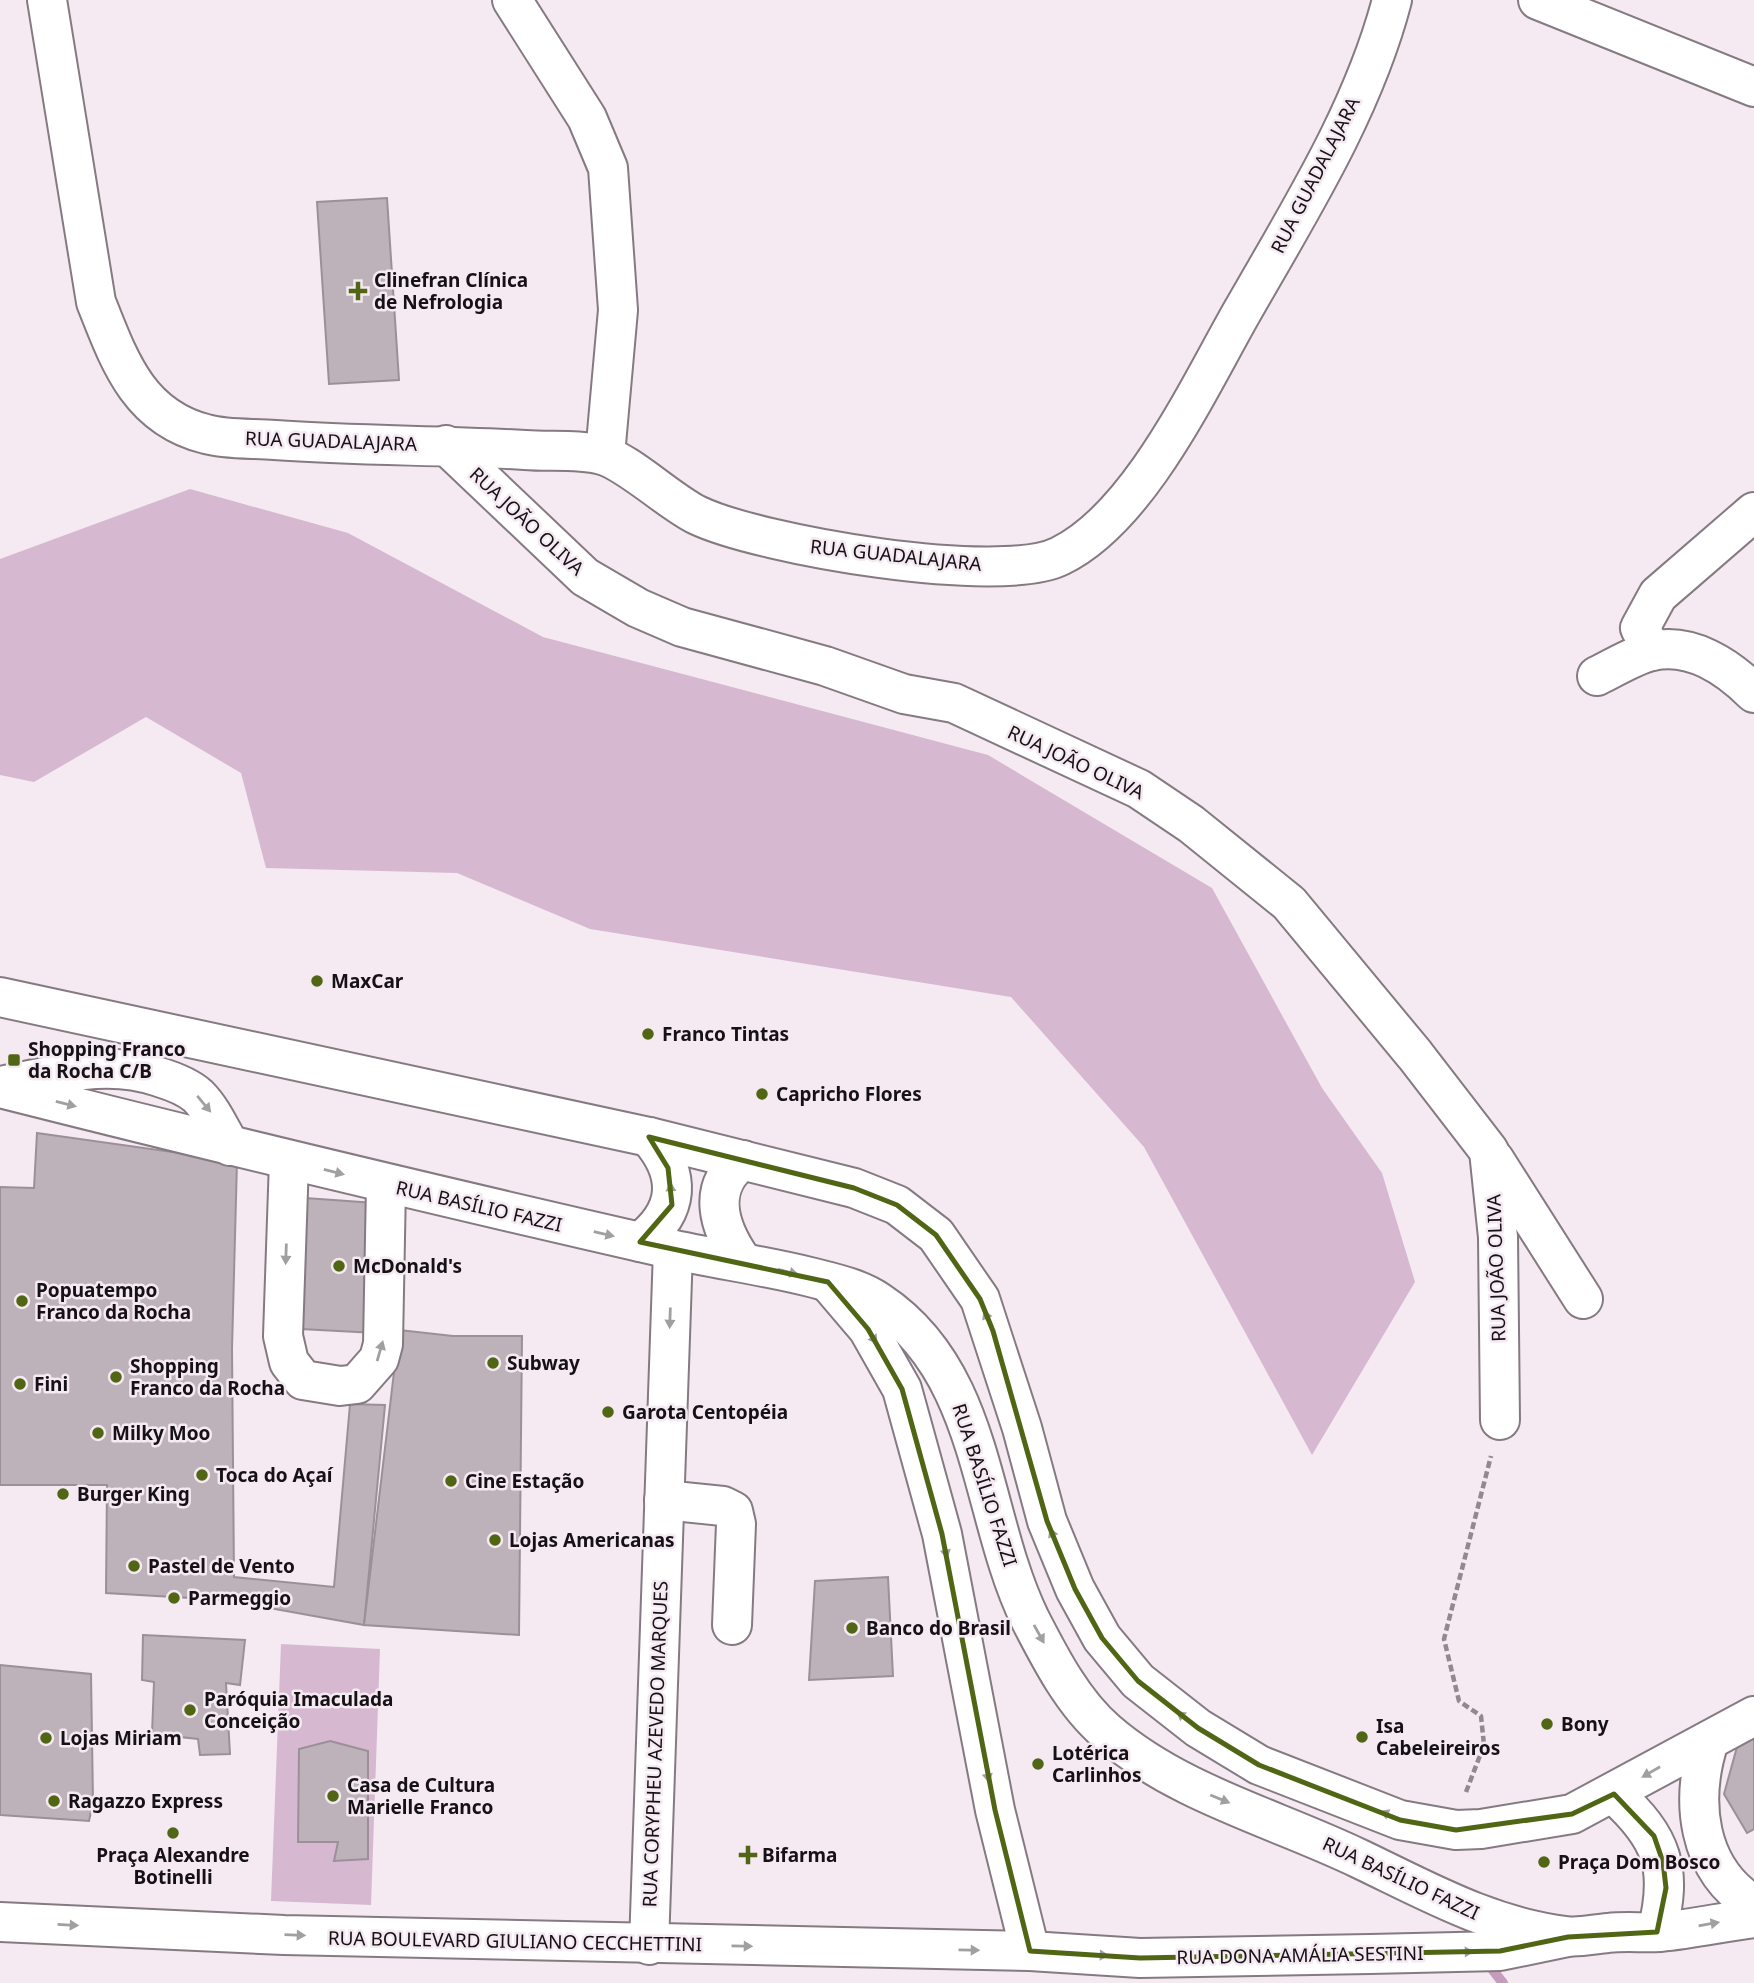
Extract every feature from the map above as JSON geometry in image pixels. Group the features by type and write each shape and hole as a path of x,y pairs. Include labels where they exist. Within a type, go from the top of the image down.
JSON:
{"street":[{"name":"RUA GUADALAJARA","path":"47,0 96,302 113,344 140,395 166,416 206,435 605,455 695,514 745,533 840,553 976,566 1029,566 1055,559 1076,548 1123,505 1167,443 1317,180 1381,43 1392,0"},
{"path":"512,0 587,118 608,168 618,310 605,455"},
{"path":"1538,0 1754,87"},
{"name":"RUA JOÃO OLIVA","path":"446,445 585,577 638,608 682,627 825,666 904,694 954,703 1139,789 1191,824 1289,903 1415,1055 1489,1151 1498,1237 1500,1420"},
{"path":"1652,651 1640,628 1658,595 1754,512"},
{"path":"1597,676 1652,651 1685,652 1713,660 1736,675 1754,693"},
{"path":"6,1001 649,1137 854,1188 897,1205 936,1235 980,1299 993,1331 1047,1521 1075,1589 1102,1638 1138,1681 1198,1728 1259,1765 1400,1820 1456,1830 1534,1823 1572,1814 1614,1794 1754,1716"},
{"path":"0,1087 99,1067 148,1073 196,1095 211,1112 230,1146"},
{"name":"RUA BASÍLIO FAZZI","path":"0,1087 386,1185 657,1246 742,1261 828,1282 877,1299 919,1338 959,1401 974,1436 995,1515 1028,1615 1080,1704 1104,1730 1149,1764 1197,1789 1361,1859 1450,1904 1475,1914 1569,1937"},
{"path":"649,1137 662,1153 668,1168 671,1205 661,1224 657,1246"},
{"path":"1489,1151 1583,1299"},
{"path":"742,1261 725,1232 718,1205 722,1182 743,1160"},
{"path":"289,1161 283,1336 289,1362 303,1380 340,1385 358,1384 379,1359 383,1344 386,1185"},
{"name":"RUA CORYPHEU AZEVEDO MARQUES","path":"649,1945 664,1500 657,1246"},
{"path":"828,1282 868,1329 902,1390 942,1534 995,1810 1030,1951"},
{"path":"664,1500 723,1506 733,1511 736,1524 732,1625"},
{"path":"1709,1741 1699,1781 1699,1822 1707,1846 1723,1875 1735,1891 1754,1905"},
{"path":"1614,1794 1638,1815 1654,1836 1663,1862 1665,1888 1657,1932"},
{"path":"1569,1937 1657,1932 1754,1917"},
{"name":"RUA BOULEVARD GIULIANO CECCHETTINI","path":"0,1922 284,1935 649,1945 1030,1951"},
{"name":"RUA DONA AMÁLIA SESTINI","path":"1030,1951 1372,1969 1500,1951 1569,1937"}],"path":[{"path":"1469,1780 1484,1745 1481,1716 1460,1702 1444,1639 1500,1420"}],"highlighted area":[{"path":"649,1137 854,1188 897,1205 936,1235 980,1299 993,1331 1047,1521 1075,1589 1102,1638 1138,1681 1198,1728 1259,1765 1400,1820 1456,1830 1572,1814 1614,1794 1654,1836 1663,1862 1666,1888 1657,1932 1568,1937 1500,1951 1140,1958 1030,1951 995,1810 942,1534 902,1389 868,1329 828,1282 640,1242 672,1205 668,1168"}],"shaded area":[{"path":"190,489 348,533 543,637 988,755 1212,888 1322,1088 1382,1173 1415,1282 1312,1455 1144,1147 1011,997 590,929 457,873 266,868 241,773 146,717 34,782 0,775 0,559"},
{"path":"281,1644 380,1649 371,1905 271,1901"}],"building":[{"name":"Clinefran Clínica de Nefrologia","path":"387,198 399,380 329,384 317,202"},
{"name":"Shopping Franco da Rocha","path":"37,1133 237,1161 232,1349 234,1577 334,1587 350,1404 385,1405 364,1625 224,1600 106,1593 107,1485 0,1485 0,1187 34,1188"},
{"name":"McDonald's","path":"305,1198 375,1203 375,1333 301,1329"},
{"name":"Cine Estação","path":"399,1330 453,1336 522,1336 519,1635 364,1625"},
{"name":"Banco do Brasil","path":"888,1577 893,1676 809,1680 815,1581"},
{"name":"Paróquia Imaculada Conceição","path":"143,1635 245,1640 240,1685 226,1683 230,1754 200,1755 198,1739 152,1734 154,1682 142,1680"},
{"name":"Lojas Miriam","path":"0,1665 91,1674 93,1802 89,1821 0,1815"},
{"path":"1754,1736 1754,1829 1747,1833 1724,1794 1737,1747"},
{"name":"Casa de Cultura Marielle Franco","path":"330,1741 368,1751 368,1859 334,1861 338,1842 298,1842 299,1749"}],"waterway":[{"path":"1492,1969 1503,1983"}],"place":[{"name":"Clinefran Clínica de Nefrologia","path":"358,291"},
{"name":"MaxCar","path":"317,981"},
{"name":"Franco Tintas","path":"648,1034"},
{"name":"Shopping Franco da Rocha C/B","path":"14,1060"},
{"name":"Capricho Flores","path":"762,1094"},
{"name":"McDonald's","path":"339,1266"},
{"name":"Popuatempo Franco da Rocha","path":"22,1301"},
{"name":"Subway","path":"493,1363"},
{"name":"Shopping Franco da Rocha","path":"116,1377"},
{"name":"Fini","path":"20,1384"},
{"name":"Garota Centopéia","path":"608,1412"},
{"name":"Milky Moo","path":"98,1433"},
{"name":"Toca do Açaí","path":"202,1475"},
{"name":"Cine Estação","path":"451,1481"},
{"name":"Burger King","path":"63,1494"},
{"name":"Lojas Americanas","path":"495,1540"},
{"name":"Pastel de Vento","path":"134,1566"},
{"name":"Parmeggio","path":"174,1598"},
{"name":"Banco do Brasil","path":"852,1628"},
{"name":"Paróquia Imaculada Conceição","path":"190,1710"},
{"name":"Bony","path":"1547,1724"},
{"name":"Isa Cabeleireiros","path":"1362,1737"},
{"name":"Lojas Miriam","path":"46,1738"},
{"name":"Lotérica Carlinhos","path":"1038,1764"},
{"name":"Casa de Cultura Marielle Franco","path":"333,1796"},
{"name":"Ragazzo Express","path":"54,1801"},
{"name":"Praça Alexandre Botinelli","path":"173,1833"},
{"name":"Bifarma","path":"748,1855"},
{"name":"Praça Dom Bosco","path":"1544,1862"}]}
